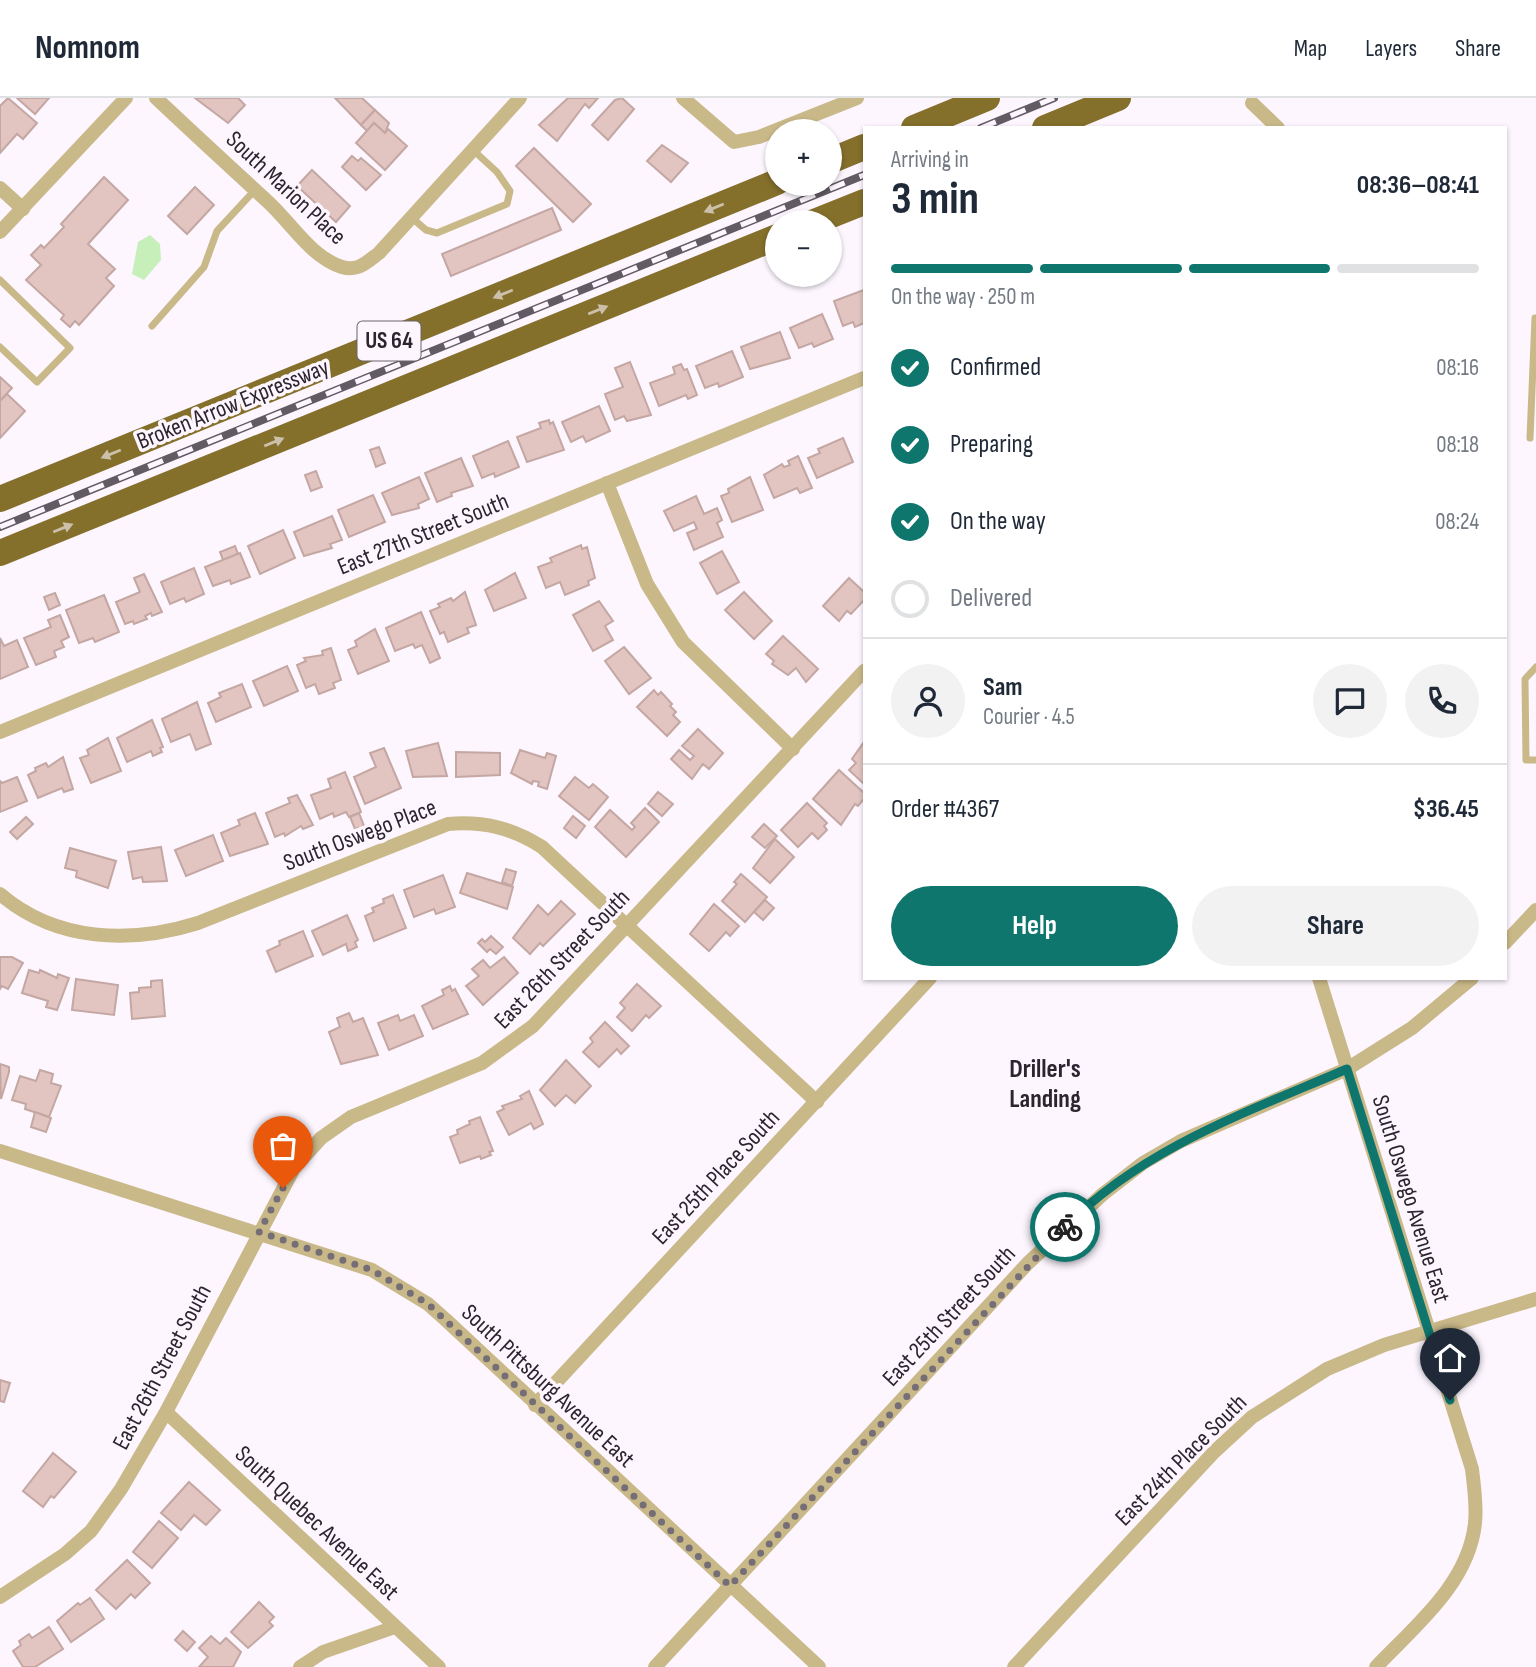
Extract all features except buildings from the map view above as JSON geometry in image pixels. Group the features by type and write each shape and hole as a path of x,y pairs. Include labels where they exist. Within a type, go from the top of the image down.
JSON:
{"highway":[{"path":"916,126 938,98"},
{"path":"917,126 987,98"},
{"path":"1050,126 1118,98"},
{"path":"842,156 863,148"},
{"name":"Broken Arrow Expressway","path":"0,499 765,187"},
{"path":"842,211 863,202"},
{"name":"Broken Arrow Expressway","path":"0,554 765,242"}],"street":[{"path":"0,232 126,98"},
{"name":"South Marion Place","path":"156,98 327,261 350,269 360,267 379,253 410,217"},
{"path":"410,217 520,98"},
{"path":"683,98 726,139 734,142 759,137 858,98"},
{"path":"1252,103 1276,126"},
{"path":"0,188 23,209"},
{"name":"East 27th Street South","path":"0,732 863,378"},
{"path":"607,483 647,584 683,642 793,748"},
{"name":"East 26th Street South","path":"0,1597 65,1554 91,1531 121,1489 166,1412 294,1168 321,1138 351,1117 482,1063 507,1048 569,991 863,672"},
{"name":"South Oswego Place","path":"0,894 32,915 59,927 96,936 127,938 169,932 448,824 483,823 508,829 542,847 817,1102"},
{"path":"1507,941 1536,910"},
{"name":"East 25th Place South","path":"535,1405 928,980"},
{"name":"South Oswego Avenue East","path":"1320,980 1472,1469 1475,1524 1468,1555 1455,1580 1438,1601 1376,1667"},
{"name":"East 25th Street South","path":"655,1667 1028,1263 1092,1203 1143,1163 1181,1141 1347,1069 1412,1028 1470,980"},
{"name":"South Pittsburg Avenue East","path":"0,1151 372,1270 407,1290 446,1320 819,1667"},
{"name":"East 24th Place South","path":"1014,1667 1214,1452 1252,1417 1327,1369 1429,1330 1536,1299"},
{"name":"South Quebec Avenue East","path":"166,1412 439,1667"},
{"path":"300,1667 323,1652 395,1626"}],"lane":[{"path":"410,217 426,230 437,233 507,204 510,191 507,183 472,150"},
{"path":"152,326 204,267 217,231 255,190"},
{"path":"0,281 70,348 37,382 0,347"},
{"path":"1530,438 1535,318"},
{"path":"1536,667 1525,679 1525,760 1536,760"}],"green space":[{"path":"150,235 160,244 161,260 144,280 132,274 138,242"}],"railway":[{"path":"986,126 1054,98"},
{"path":"0,527 863,175"}],"way so far":[{"path":"283,1188 259,1232 372,1270 428,1304 730,1586 1028,1263 1065,1227"}],"district":[{"name":"Driller's Landing","path":"1045,1084"}],"route":[{"path":"1065,1227 1143,1163 1181,1141 1347,1069 1450,1400"}]}
